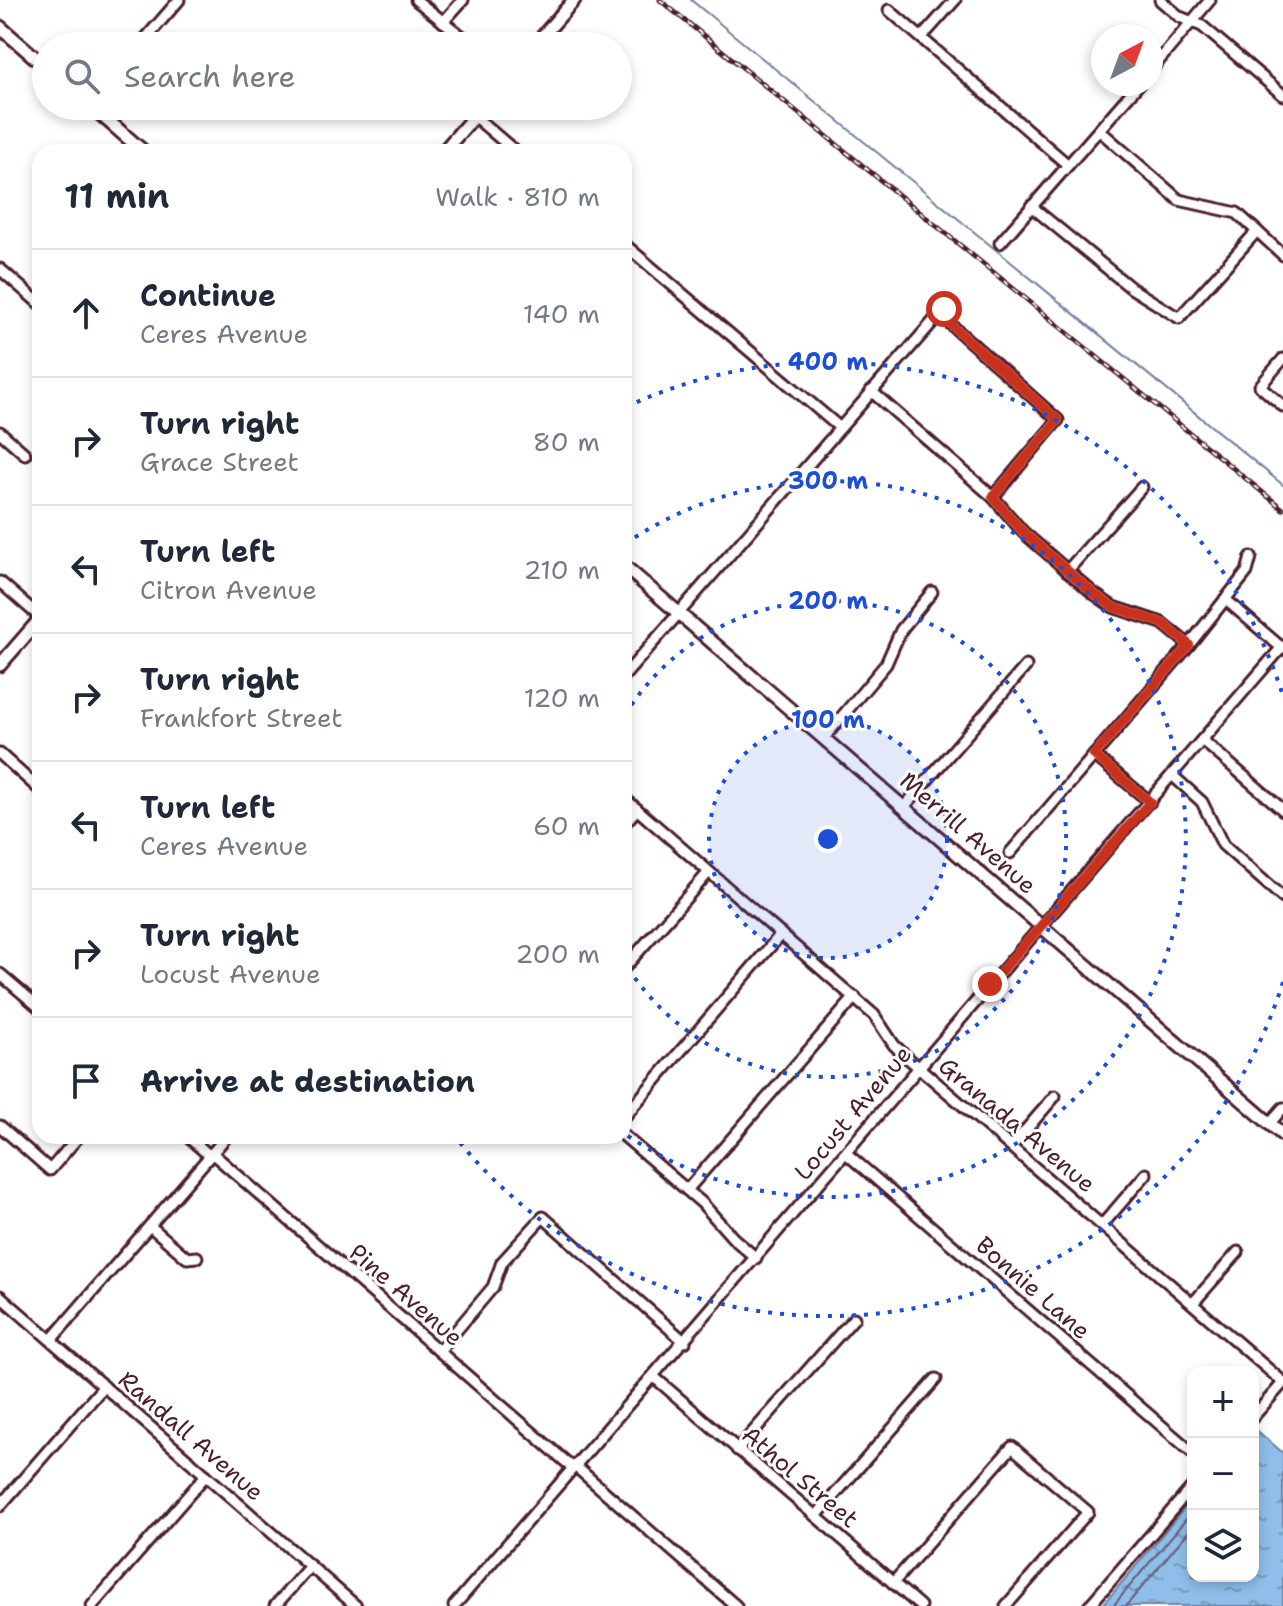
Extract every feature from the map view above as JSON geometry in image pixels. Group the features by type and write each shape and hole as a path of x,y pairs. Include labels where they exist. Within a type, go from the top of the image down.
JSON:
{"main road":[{"path":"546,32 574,0"},
{"path":"0,27 32,55"},
{"path":"107,120 135,144"},
{"path":"450,144 471,120"},
{"name":"Merrill Avenue","path":"632,573 1283,1135"},
{"path":"0,665 32,627"}],"street":[{"path":"151,32 179,0"},
{"path":"416,0 456,32"},
{"path":"443,22 463,0"},
{"path":"922,37 955,0"},
{"path":"1160,0 1180,17 1202,26 1283,95"},
{"path":"1163,56 1210,0"},
{"path":"889,10 988,99 1068,165"},
{"path":"1000,243 1129,96"},
{"path":"479,120 507,144"},
{"path":"1099,130 1179,200 1237,213 1283,255"},
{"path":"1031,206 1131,288 1179,318 1257,231"},
{"path":"632,251 839,427"},
{"path":"0,269 32,297"},
{"path":"632,667 941,311 1058,420 993,497"},
{"path":"1283,359 1260,386 1283,406"},
{"path":"871,391 993,497 1023,532 1067,571 1113,607 1162,623 1189,645"},
{"path":"0,432 25,454"},
{"path":"1067,571 1142,487"},
{"path":"1010,853 1189,645 1247,572 1251,557"},
{"path":"0,582 32,611"},
{"path":"824,738 886,664 901,630 932,592"},
{"path":"1225,599 1282,647"},
{"name":"Locust Avenue","path":"454,1606 1282,647"},
{"path":"904,807 1026,666"},
{"path":"1202,740 1283,810"},
{"path":"0,754 31,782"},
{"path":"1094,755 1150,802"},
{"path":"1172,775 1202,802 1223,845 1283,898"},
{"name":"Granada Avenue","path":"632,805 855,997 874,1015 894,1045 918,1067 1194,1302 1283,1382"},
{"path":"632,815 637,809"},
{"path":"632,959 709,872"},
{"path":"632,1108 781,934"},
{"path":"0,974 32,1001"},
{"path":"687,1190 855,997"},
{"path":"1012,1146 1055,1096"},
{"path":"1270,1123 1283,1108"},
{"path":"0,1126 50,1170 72,1144"},
{"path":"632,1143 687,1190 756,1258"},
{"name":"Pine Avenue","path":"197,1144 736,1606"},
{"path":"51,1340 220,1144"},
{"name":"Bonnie Lane","path":"846,1153 1187,1448"},
{"path":"1103,1224 1146,1174"},
{"path":"439,1351 493,1287 502,1262 543,1217 685,1342"},
{"path":"150,1226 187,1258 197,1257"},
{"path":"1194,1302 1238,1252"},
{"name":"Randall Avenue","path":"0,1296 356,1606"},
{"path":"737,1450 854,1318"},
{"name":"Athol Street","path":"654,1377 920,1606"},
{"path":"816,1516 936,1379"},
{"path":"1259,1410 1283,1382"},
{"path":"0,1506 104,1386"},
{"path":"893,1583 1012,1447 1088,1512 1006,1606"},
{"path":"92,1606 206,1475"},
{"path":"1089,1606 1187,1493"},
{"path":"275,1606 310,1566"}],"water":[{"path":"1259,1432 1283,1453 1283,1606 1102,1606 1187,1505 1187,1582 1259,1582"}],"waterway":[{"path":"691,0 1283,485"}],"railway":[{"path":"660,0 1283,509"}],"route":[{"path":"944,309 939,314 1058,420 993,497 1023,532 1093,593 1113,607 1162,623 1189,645 1094,755 1150,802 990,984"}]}
